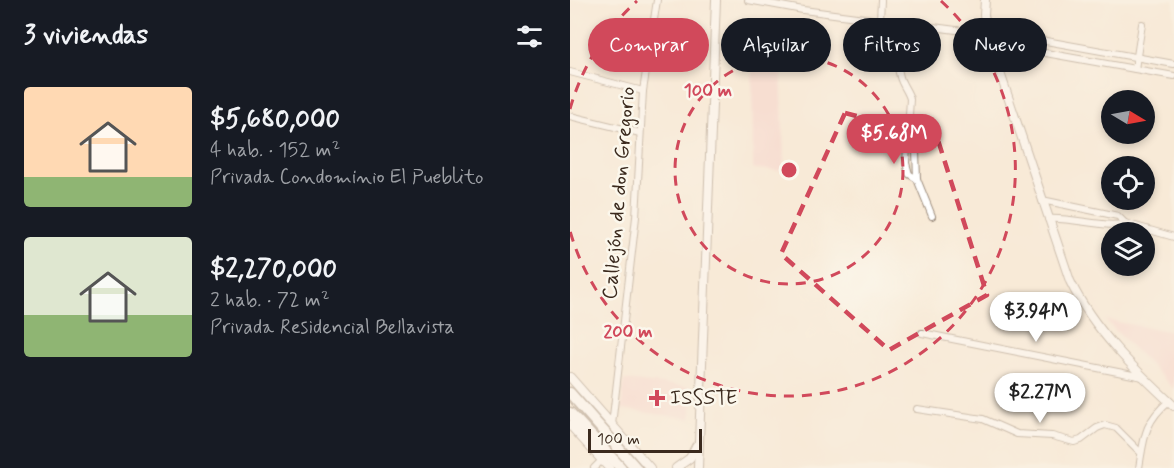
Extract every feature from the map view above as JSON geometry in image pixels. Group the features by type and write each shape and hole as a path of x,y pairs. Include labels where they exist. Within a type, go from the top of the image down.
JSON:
{"highway":[{"path":"570,393 636,468"},
{"path":"570,413 621,468"}],"street":[{"name":"Callejón de don Gregorio","path":"612,425 636,217 643,91 657,0"},
{"path":"698,468 717,0"},
{"path":"748,0 867,18"},
{"path":"880,18 881,0"},
{"path":"985,0 985,18"},
{"path":"1135,69 1142,24"},
{"path":"1047,41 1174,64"},
{"path":"1047,53 1174,76"},
{"path":"570,72 643,91"},
{"path":"899,72 910,99 906,163 909,174 917,179"},
{"path":"998,72 1048,219 1080,302 1144,378 1171,403 1154,414 1148,424 1139,468"},
{"path":"570,116 640,133"},
{"path":"908,134 916,151 917,179 932,216"},
{"path":"1042,200 1118,216 1124,222"},
{"path":"1048,219 1071,218 1101,223"},
{"path":"1155,232 1174,237"},
{"path":"922,333 1144,378"},
{"path":"570,377 650,468"},
{"path":"917,408 983,419 1017,434 1052,436 1074,442 1081,440 1097,428 1105,426 1116,428 1142,453"},
{"path":"570,425 606,465 594,468"},
{"path":"676,468 690,458 698,440"}],"highlighted area":[{"path":"845,113 937,137 987,295 889,350 781,254"}],"shaded area":[{"path":"752,72 781,72 784,171 753,169"},
{"path":"1105,320 1174,332 1174,389"},
{"name":"ISSSTE","path":"624,380 692,387 691,419 621,409"}],"place":[{"name":"ISSSTE","path":"657,398"}]}
